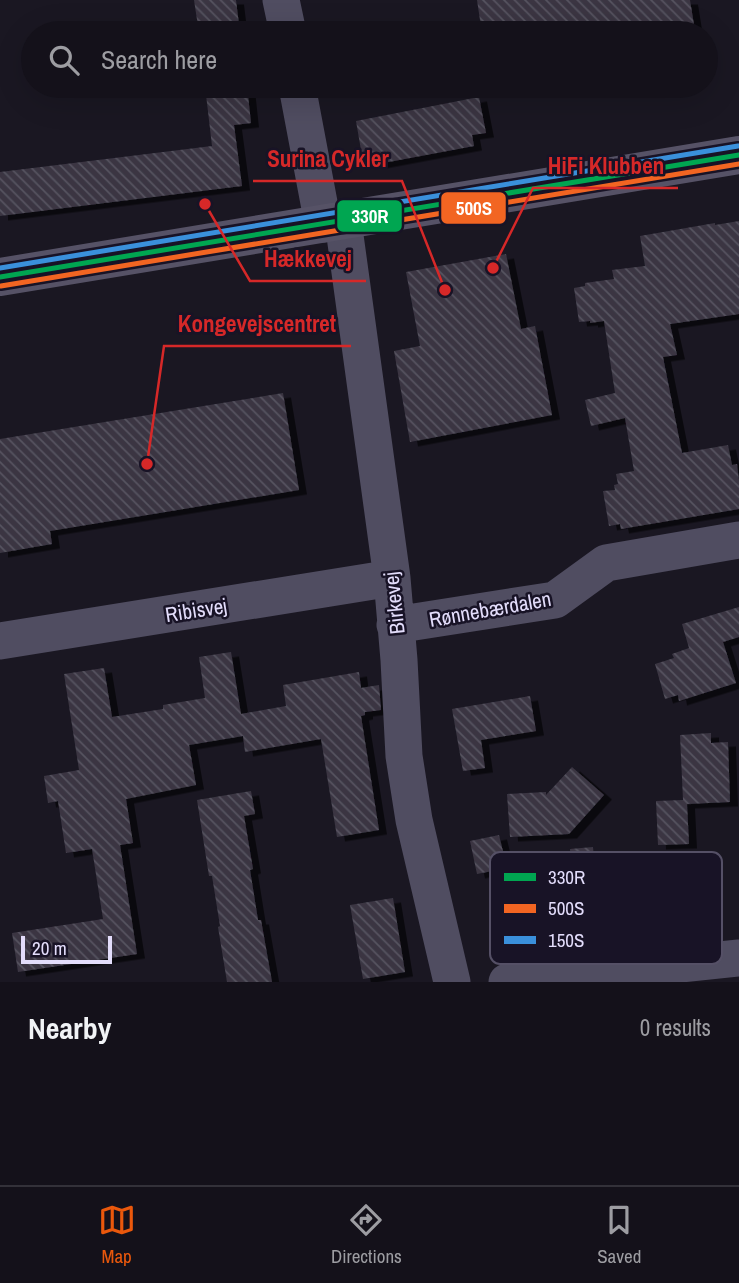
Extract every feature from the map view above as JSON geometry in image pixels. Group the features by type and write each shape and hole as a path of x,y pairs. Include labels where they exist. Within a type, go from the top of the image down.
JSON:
{"main road":[{"path":"0,277 739,155"}],"street":[{"path":"281,0 285,21"},
{"name":"Birkevej","path":"300,98 333,223 392,578 404,756 414,820 452,982"},
{"name":"Rønnebærdalen","path":"396,625 555,600 606,562 739,540"},
{"name":"Ribisvej","path":"0,641 392,578"},
{"path":"507,982 681,964"}],"building":[{"path":"194,0 236,0 239,21 197,21"},
{"path":"477,0 690,0 693,21 529,21 480,21"},
{"path":"206,98 248,98 251,123 234,125 242,186 0,216 0,172 212,146"},
{"path":"479,98 486,133 472,135 474,146 378,164 377,153 362,156 356,121"},
{"path":"739,221 739,314 670,324 677,355 663,357 682,453 728,445 732,465 737,464 739,509 621,529 620,524 609,526 603,491 615,490 614,485 618,484 616,474 634,471 625,418 591,426 585,400 615,393 604,321 579,322 574,288 585,286 585,283 614,279 612,270 645,266 640,236"},
{"path":"506,254 521,329 535,326 552,415 410,442 394,351 420,346 406,272"},
{"path":"283,393 299,490 50,531 52,544 0,553 0,439"},
{"path":"739,607 739,637 723,642 736,683 679,701 678,695 665,699 655,664 674,658 672,654 689,648 682,624"},
{"path":"231,652 241,714 286,706 283,685 359,672 361,688 379,685 381,710 365,712 365,715 361,716 379,830 337,837 321,739 245,752 243,736 189,745 196,785 126,799 133,843 120,845 137,954 18,972 12,933 103,919 92,849 66,853 58,801 48,803 44,776 79,770 64,674 104,668 112,717 163,709 163,705 205,698 199,657"},
{"path":"530,696 536,731 481,740 485,768 463,771 452,709"},
{"path":"711,733 711,743 728,742 730,802 687,804 689,844 658,845 656,801 683,800 680,735"},
{"path":"572,767 604,795 569,834 510,837 507,794 546,792 546,795"},
{"path":"251,791 255,814 244,816 258,920 261,920 272,982 227,982 212,876 209,876 197,800"},
{"path":"499,835 503,852 490,852 490,871 477,874 470,841"},
{"path":"593,847 593,852 570,852 570,849"},
{"path":"393,898 405,972 363,979 350,905"}],"transit line":[{"name":"150S","path":"0,268 738,146"},
{"name":"330R","path":"0,277 739,155"},
{"name":"500S","path":"1,286 739,164"}],"place":[{"name":"Hækkevej","path":"205,204"},
{"name":"HiFi Klubben","path":"493,268"},
{"name":"Surina Cykler","path":"445,290"},
{"name":"Kongevejscentret","path":"147,464"}]}
